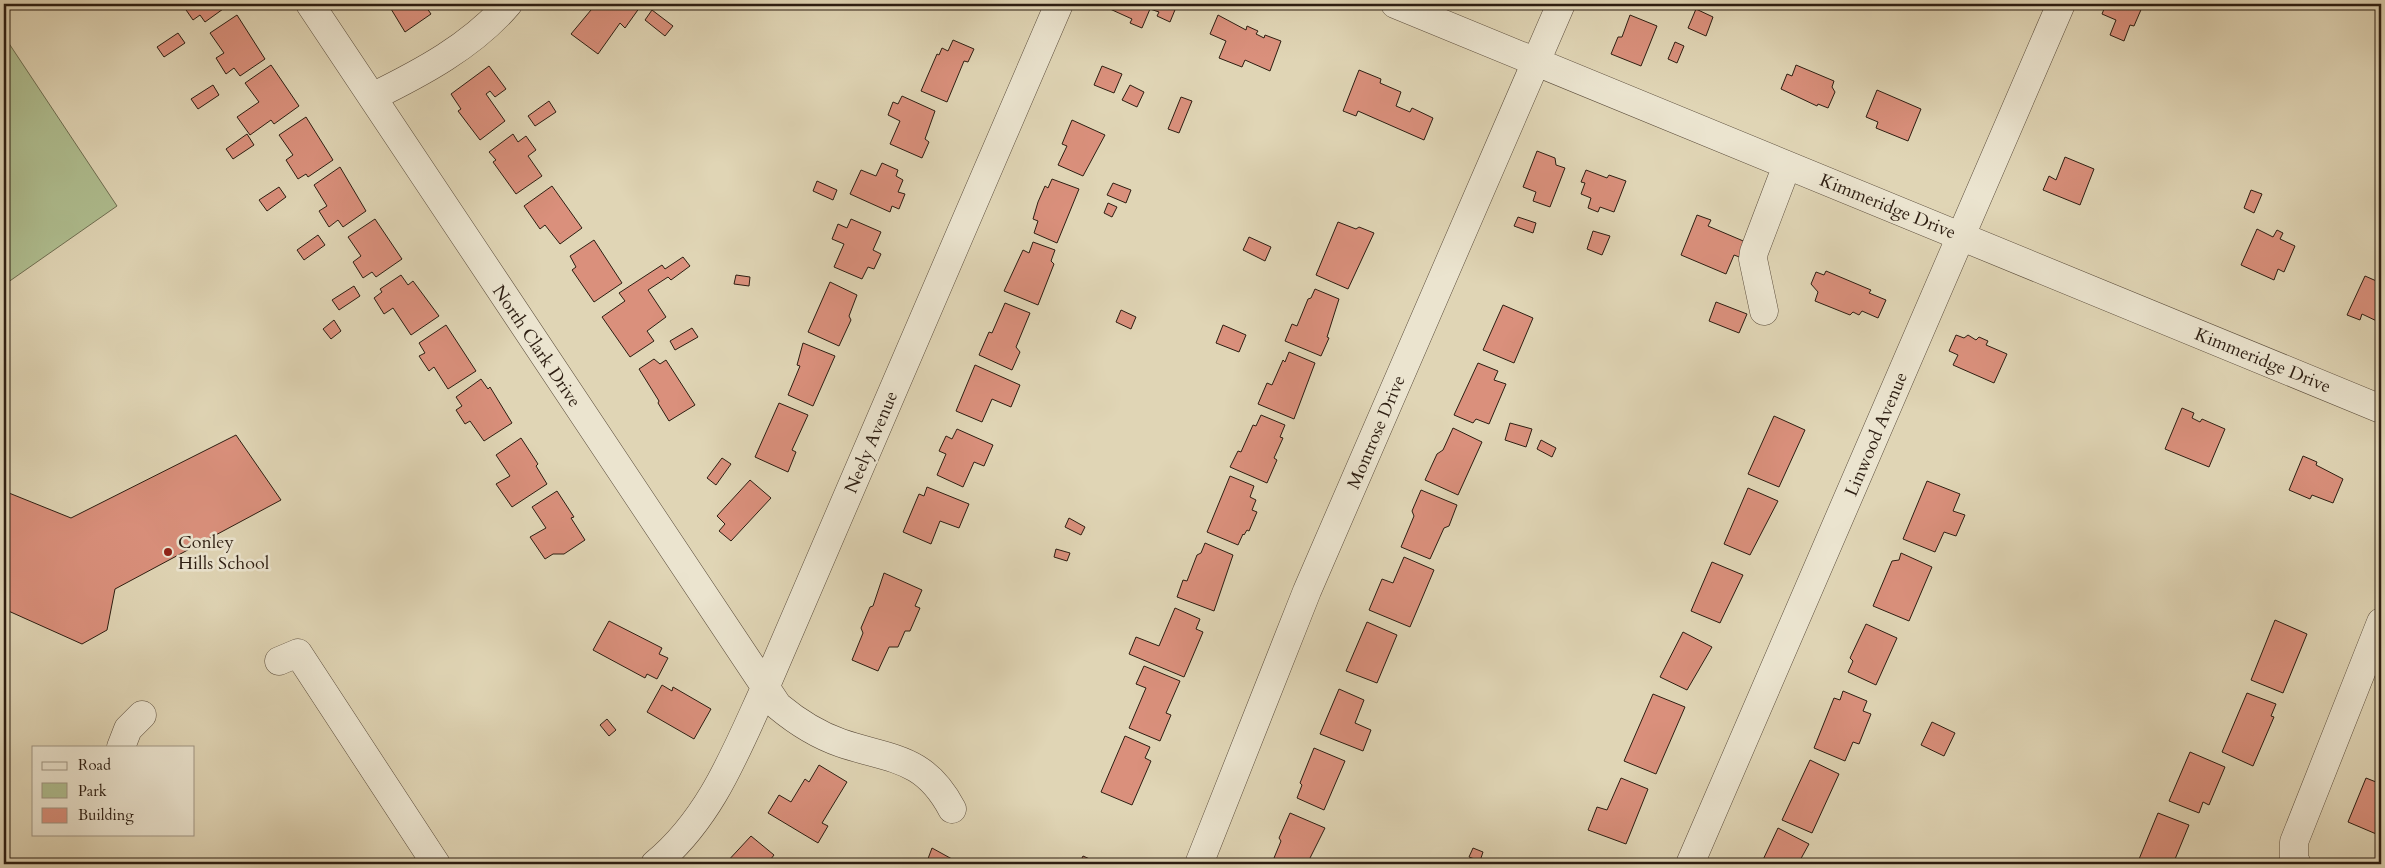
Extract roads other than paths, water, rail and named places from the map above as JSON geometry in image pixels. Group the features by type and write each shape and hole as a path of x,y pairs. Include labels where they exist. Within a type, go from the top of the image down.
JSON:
{"street":[{"name":"North Clark Drive","path":"310,4 778,706 790,716 830,738 882,754 925,772 943,790 952,809"},
{"path":"372,97 422,72 462,45 508,4"},
{"name":"Neely Avenue","path":"655,864 695,823 718,789 765,688 1059,4"},
{"name":"Kimmeridge Drive","path":"1395,4 2381,409"},
{"name":"Montrose Drive","path":"1199,864 1307,591 1561,4"},
{"name":"Linwood Avenue","path":"1690,864 2062,4"},
{"path":"1764,311 1753,259 1754,252 1787,165"},
{"path":"2297,864 2294,861 2294,842 2381,622"},
{"path":"279,661 298,653 325,712 436,864"},
{"path":"121,746 128,729 142,715"}],"place":[{"name":"Conley Hills School","path":"168,552"}]}
